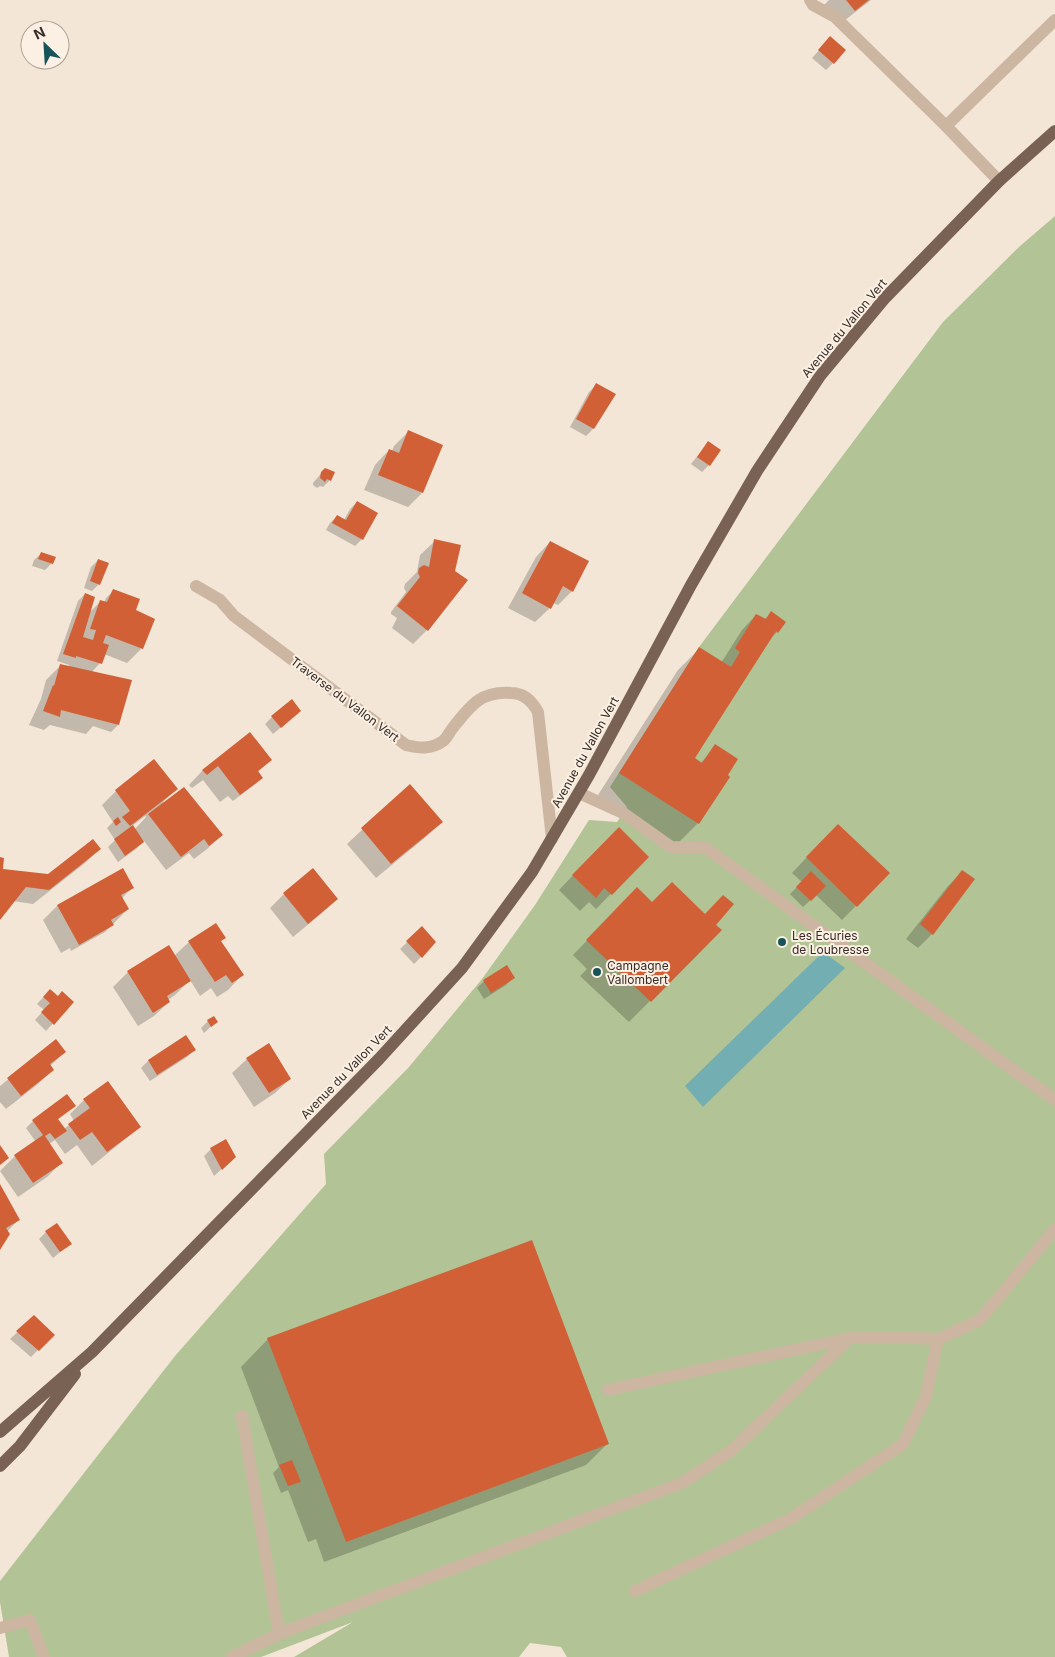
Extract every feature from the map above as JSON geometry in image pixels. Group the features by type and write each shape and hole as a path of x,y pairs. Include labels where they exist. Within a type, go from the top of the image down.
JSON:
{"main road":[{"name":"Avenue du Vallon Vert","path":"0,1432 92,1352 379,1059 462,968 532,872 579,793 700,568 757,471 820,376 885,298 999,182 1055,131"},
{"name":"Avenue du Vallon Vert","path":"0,1466 20,1446 92,1352"}],"street":[{"path":"810,0 812,5 835,17 946,126 999,182"},
{"path":"946,126 1055,20"},
{"name":"Traverse du Vallon Vert","path":"196,586 220,600 234,616 406,745 422,749 442,742 471,705 486,695 504,692 518,693 530,700 538,712 552,838"},
{"path":"579,793 623,813 671,846 706,848 1055,1100"},
{"path":"608,1390 850,1338 938,1339 980,1320 1055,1229"},
{"path":"232,1657 279,1634 682,1483 732,1450 850,1338"},
{"path":"635,1591 790,1519 903,1444 926,1396 938,1339"},
{"path":"242,1416 279,1634"},
{"path":"0,1628 30,1620 44,1657"}],"green space":[{"name":"Les Écuries de Loubresse","path":"1055,216 1055,1657 567,1657 561,1647 530,1643 519,1657 294,1657 353,1622 261,1657 9,1657 0,1602 0,1581 175,1356 326,1184 324,1154 409,1067 482,979 535,905 589,820 617,822 627,807 610,787 699,647 943,322 1019,247"}],"water":[{"path":"823,952 845,968 703,1107 685,1086"}],"building":[{"path":"846,0 869,0 855,11"},
{"path":"830,36 846,50 834,64 818,50"},
{"path":"596,383 616,394 594,429 576,419"},
{"path":"408,430 443,445 423,493 378,475 389,449 399,453"},
{"path":"708,441 721,450 710,466 697,457"},
{"path":"325,468 335,472 331,481 327,479 325,482 320,478 321,472"},
{"path":"357,501 378,513 363,540 332,523 337,515 346,520"},
{"path":"434,539 461,545 455,571 468,580 428,631 397,606 420,577 418,573 419,568 424,565 429,567"},
{"path":"550,541 589,561 573,592 563,586 551,609 522,593"},
{"path":"41,552 56,557 53,564 38,559"},
{"path":"98,559 109,563 100,585 90,581"},
{"path":"113,589 140,599 136,610 155,619 143,649 106,635 103,643 109,645 102,664 63,654 85,593 95,597 83,637 93,640 96,630 90,629 100,600 107,602"},
{"path":"771,611 786,622 778,633 776,631 695,758 702,763 715,744 738,759 728,775 730,777 699,824 619,773 699,647 731,667 740,652 735,648 756,614 766,619"},
{"path":"60,664 132,680 119,725 61,710 60,717 43,711 54,686"},
{"path":"292,699 301,711 281,728 271,716"},
{"path":"250,732 272,760 258,771 263,778 240,795 218,766 207,775 202,770"},
{"path":"154,759 178,789 130,826 122,817 130,811 115,790"},
{"path":"410,784 443,822 391,864 361,828"},
{"path":"184,787 223,835 209,846 204,839 181,857 148,814"},
{"path":"118,817 121,822 116,826 113,821"},
{"path":"838,824 890,873 857,907 806,857"},
{"path":"133,825 144,842 125,856 114,839"},
{"path":"619,827 649,857 612,895 604,888 596,898 572,875"},
{"path":"93,839 101,849 49,890 26,887 0,920 0,857 4,858 3,869 48,874"},
{"path":"123,868 134,888 121,895 129,909 111,920 114,925 79,945 57,905"},
{"path":"313,868 338,899 308,924 283,893"},
{"path":"962,870 975,879 933,935 920,924"},
{"path":"811,871 826,886 811,901 796,887"},
{"path":"672,882 705,914 723,895 734,904 716,925 722,930 651,1002 586,940 637,887 652,902"},
{"path":"216,923 226,938 221,941 244,975 232,983 226,975 215,982 188,941"},
{"path":"422,926 436,942 422,958 406,941"},
{"path":"169,945 191,981 167,996 170,1002 153,1013 127,971"},
{"path":"507,965 515,978 491,993 483,980"},
{"path":"50,989 58,996 62,991 74,1002 54,1025 41,1012 50,1003 43,997"},
{"path":"214,1016 218,1022 211,1027 207,1020"},
{"path":"186,1035 196,1050 157,1075 148,1060"},
{"path":"56,1039 66,1052 50,1064 54,1070 21,1096 7,1078"},
{"path":"269,1043 291,1079 269,1093 246,1058"},
{"path":"108,1081 141,1127 107,1152 92,1132 80,1140 68,1124 90,1108 83,1099"},
{"path":"67,1094 76,1106 58,1119 67,1131 55,1139 50,1133 45,1136 63,1163 33,1183 14,1155 43,1135 32,1120"},
{"path":"226,1139 236,1157 222,1170 210,1148"},
{"path":"0,1145 9,1158 0,1165"},
{"path":"0,1184 20,1220 6,1228 10,1234 0,1250"},
{"path":"57,1223 72,1244 60,1252 45,1231"},
{"path":"532,1240 609,1444 346,1542 267,1338"},
{"path":"34,1315 55,1335 39,1351 16,1331"},
{"path":"292,1460 301,1482 288,1486 279,1465"}],"place":[{"name":"Les Écuries de Loubresse","path":"782,942"},
{"name":"Campagne Vallombert","path":"597,972"}]}
